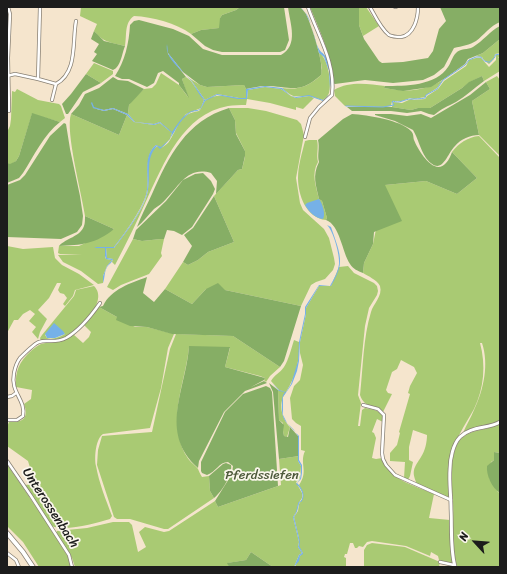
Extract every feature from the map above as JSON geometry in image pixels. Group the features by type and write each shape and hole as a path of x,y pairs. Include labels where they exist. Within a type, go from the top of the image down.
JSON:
{"main road":[{"path":"7,533 19,546 31,565"}],"street":[{"path":"8,7 10,14 8,76 9,111"},
{"path":"38,79 40,7"},
{"path":"306,137 310,118 332,95 329,61 308,7"},
{"path":"370,7 387,32 391,36 397,37 405,36 413,30 418,7"},
{"path":"52,100 56,84 63,79 72,62 76,21"},
{"path":"8,76 15,74 56,84"},
{"path":"7,420 17,420 23,416 24,410 16,393 13,378 20,358 39,342 57,341 72,334 89,318 100,303"},
{"path":"7,397 16,393"},
{"path":"363,405 378,409 384,415 382,453 383,459 390,471 400,478 451,500"},
{"path":"440,562 455,566 452,548 450,468 451,458 457,441 468,431 491,426 500,422"},
{"name":"Unterossenbach","path":"7,461 68,555 72,567"},
{"path":"7,553 16,560 19,567"}],"green space":[{"path":"81,7 240,7 222,15 220,18 220,28 201,30 191,34 164,21 134,16 127,26 125,46 108,42 101,38 94,31 97,24 80,16"},
{"path":"240,7 284,7 289,40 285,50 280,52 222,52 205,46 191,34 201,30 219,28 220,18 222,15"},
{"path":"288,7 300,7 306,14 319,54 322,70 321,75 307,85 294,88 265,86 246,89 244,85 207,87 200,85 183,72 168,53 167,44 168,54 186,77 182,79 189,98 179,83 163,71 158,73 154,83 147,87 129,79 122,79 115,76 124,58 129,38 130,25 134,21 139,20 173,29 189,36 203,49 222,55 281,55 287,51 292,40"},
{"path":"310,7 359,7 359,25 364,39 382,63 403,62 428,58 433,51 439,29 446,21 440,7 500,7 500,22 474,42 454,48 444,67 434,75 423,80 393,83 365,80 335,84 333,83 328,53"},
{"path":"359,7 366,7 379,26 363,36 359,25"},
{"path":"500,26 500,39 483,53 468,59 465,64 431,87 403,91 384,88 385,86 420,84 436,78 448,67 453,56 458,51 473,47"},
{"path":"94,31 104,41 125,46 120,63 113,70 92,61 97,54 94,52 99,44 91,39"},
{"path":"500,39 500,53 495,54 494,59 489,64 482,57 476,56 483,53"},
{"path":"319,53 325,60 330,77 330,89 326,98 323,100 310,96 294,96 282,88 303,87 321,75 322,68"},
{"path":"496,55 500,55 498,58 500,57 500,71 484,81 482,76 470,82 430,108 418,108 411,110 392,107 393,102 402,103 411,99 425,99 438,89 444,81 466,66 469,60 481,58 489,67 496,60"},
{"path":"94,63 113,71 113,74 101,83 86,74"},
{"path":"161,73 179,85 188,97 182,79 186,77 191,81 204,100 201,108 186,114 172,133 160,122 154,124 135,122 128,114 129,105 134,98 144,89 152,88 156,84"},
{"path":"86,74 101,83 83,92 68,114 66,114 62,104"},
{"path":"482,76 484,81 460,100 434,115 421,111 407,113 391,111 352,111 347,107 392,107 411,110 418,108 430,108 469,82"},
{"path":"497,76 500,80 500,156 479,135 472,101 490,89 486,82"},
{"path":"113,77 118,80 128,81 144,89 129,105 128,114 113,108 104,110 93,108 104,111 113,109 127,115 119,135 71,114 79,105 85,94 99,88"},
{"path":"187,77 200,85 207,87 244,85 246,89 246,98 217,94 205,100 191,80"},
{"path":"443,80 437,88 425,97 414,99 410,98 402,101 392,101 391,106 383,107 345,106 335,96 334,90 346,85 359,84 385,86 384,88 393,89 414,90 428,87"},
{"path":"486,82 490,89 472,101 479,135 460,141 440,165 436,166 431,164 426,158 413,130 395,121 375,115 391,114 407,116 421,114 431,118 470,95"},
{"path":"265,87 281,89 296,98 309,96 314,98 303,109 296,107 296,110 247,99 248,90"},
{"path":"17,89 38,100 59,104 65,118 60,122 32,114 19,156 16,161 10,165 7,163 7,132 11,119 12,91 15,92"},
{"path":"226,96 247,99 246,105 228,106 212,111 187,129 177,142 160,170 115,265 112,262 113,259 107,258 106,248 114,248 135,220 144,203 148,189 149,160 154,149 158,146 161,148 167,144 180,121 187,115 199,111 205,101 211,97"},
{"path":"229,108 248,108 266,111 297,120 301,124 304,135 296,178 300,203 303,210 324,229 329,238 335,264 333,270 325,279 311,285 301,306 225,290 206,289 192,304 165,289 183,262 188,265 198,260 208,252 234,242 214,196 238,170 242,169 245,157 245,151 236,133 235,120"},
{"path":"229,108 235,120 236,134 245,151 242,169 238,170 216,194 217,181 211,173 196,172 190,175 185,178 137,227 165,166 181,142 190,131 201,122 214,114"},
{"path":"32,113 60,122 44,139 19,178 7,183 7,163 10,164 16,161 19,156"},
{"path":"71,114 119,135 127,115 134,122 154,125 160,123 172,133 170,139 161,148 156,145 149,156 146,195 132,222 114,247 97,248 105,248 106,259 112,260 107,266 103,276 103,283 98,284 81,271 63,262 58,255 82,254 60,254 58,253 59,246 79,246 114,229 85,216 70,134"},
{"path":"352,114 392,121 406,127 412,132 416,144 432,165 436,167 441,166 447,162 452,152 477,178 457,194 426,181 385,185 402,221 374,232 373,244 364,263 363,273 351,266 335,227 326,220 327,218 322,201 319,199 315,180 319,162 318,140 343,119"},
{"path":"64,123 66,124 80,196 83,216 82,225 77,232 61,239 7,237 7,185 20,180 25,175 50,136"},
{"path":"479,136 500,158 500,420 490,425 478,427 463,433 478,402 483,385 485,359 482,343 480,343 483,360 482,385 474,409 460,433 452,452 448,478 450,496 448,497 417,484 415,480 414,470 425,449 427,435 413,430 409,447 409,460 413,462 408,480 404,478 405,462 390,461 390,453 397,445 399,432 410,394 408,393 410,386 417,373 414,367 401,360 397,369 392,372 386,390 388,393 392,394 383,412 364,402 360,395 368,322 381,290 377,282 363,273 364,263 373,244 385,185 426,181 457,194 477,178 452,152 464,141"},
{"path":"317,140 318,162 314,176 319,199 322,201 327,218 326,220 313,215 304,205 298,185 299,164 305,141"},
{"path":"203,173 211,181 215,189 192,227 182,235 174,231 167,230 164,239 142,241 133,239 136,230 166,201 183,180 195,174"},
{"path":"214,196 234,242 208,252 198,260 188,265 183,262 192,246 184,235 193,228"},
{"path":"85,216 114,229 101,238 88,243 59,246 82,230 85,224"},
{"path":"133,239 142,241 164,239 161,253 162,256 149,274 121,285 113,290 107,287"},
{"path":"7,246 23,249 53,247 55,258 62,265 79,274 94,285 75,290 73,296 65,306 63,304 67,298 58,290 61,283 57,283 49,298 38,310 47,319 38,339 32,332 36,327 29,321 35,314 30,310 23,314 18,320 14,320 7,333"},
{"path":"348,266 354,273 374,283 377,286 378,291 369,308 365,326 358,395 361,403 358,426 360,426 362,410 365,408 378,411 382,415 383,422 377,419 372,432 376,438 372,458 382,458 386,466 397,477 434,494 429,518 450,520 452,565 439,560 438,556 431,552 430,556 406,546 372,541 367,542 363,547 359,546 357,548 355,548 353,543 350,543 347,554 345,554 344,557 346,558 346,567 295,567 303,553 299,547 299,538 294,517 303,498 303,493 299,485 304,472 303,456 305,451 301,450 301,426 292,419 290,398 294,386 300,380 303,365 300,353 300,342 306,308 319,286 331,286 339,267"},
{"path":"147,277 143,293 154,302 165,289 192,304 206,289 218,283 225,290 301,306 284,361 280,367 233,336 172,334 147,327 130,326 116,320 117,317 99,307 103,306 111,295 122,287"},
{"path":"94,286 98,293 98,300 90,316 69,335 55,340 41,341 40,338 42,335 74,296 76,290","holes":["54,324 65,334 51,339 47,338 45,335"]},
{"path":"99,307 135,327 147,327 174,334 168,348 161,388 150,428 103,434 97,444 95,462 97,472 112,516 110,519 89,525 58,528 52,526 25,485 35,484 28,461 7,446 7,427 9,422 18,422 24,419 26,413 24,404 31,399 32,390 16,387 16,376 23,359 33,349 41,344 60,340 73,334 83,343 89,337 91,332 84,325"},
{"path":"176,334 233,336 280,367 266,382 264,380 265,378 260,376 225,367 230,348 189,347 178,407 178,432 182,446 188,458 197,468 202,477 209,476 210,491 214,498 168,529 164,529 130,519 117,519 114,517 97,465 98,450 102,436 152,432 170,349"},
{"path":"294,340 299,342 298,362 295,374 286,392 279,390 271,381 286,364"},
{"path":"189,346 230,347 225,367 265,378 251,387 264,381 267,383 245,391 224,412 199,461 198,468 186,454 179,440 177,425 177,410"},
{"path":"269,383 278,390 279,420 284,425 284,436 288,437 290,427 298,436 299,456 279,459 273,392"},
{"name":"Pferdssiefen","path":"266,386 270,388 272,392 278,486 218,507 215,501 232,474 233,466 228,462 225,462 207,475 201,471 201,462 225,412 243,394"},
{"path":"278,390 286,392 281,405 284,419 290,427 287,437 284,436 283,423 279,420"},
{"path":"500,423 500,453 494,452 494,460 491,462 489,478 500,493 500,567 457,567 453,543 453,502 451,479 452,461 455,450 460,440 467,434 496,426"},
{"path":"494,452 500,453 500,493 492,485 487,473 487,466 494,460"},
{"path":"299,456 298,461 301,466 300,479 296,482 302,493 302,498 293,517 299,542 298,547 302,553 299,555 294,567 273,567 251,552 246,560 228,563 229,567 75,567 72,558 56,533 57,531 87,528 113,522 129,522 132,525 138,552 146,547 139,532 145,527 164,532 169,531 215,501 218,507 281,485 279,459"},
{"path":"226,463 231,465 230,473 223,488 214,498 210,491 209,476"},
{"path":"7,464 70,560 70,567 39,567 23,542 7,526"},
{"path":"372,543 405,547 440,562 439,567 364,567 364,550 367,545"},
{"path":"251,552 273,567 229,567 227,563 246,560"}],"water":[{"path":"316,42 319,50 326,57 330,68 330,88 329,71 324,57 319,53"},
{"path":"167,44 168,53 191,80 205,100 217,94 246,98 246,89 265,86 282,88 291,96 281,89 265,87 248,90 247,99 238,99 217,95 205,101 201,108 204,100 192,82 168,55"},
{"path":"309,95 323,100 326,98 323,101 309,96 296,98 291,96 296,97"},
{"path":"92,102 94,107 104,110 113,108 128,114 135,122 154,124 160,122 172,132 188,113 201,108 199,110 190,113 183,119 170,138 172,133 160,123 154,125 134,122 127,115 113,109 104,111 93,108 91,103"},
{"path":"169,140 160,149 157,146 153,151 149,163 148,188 145,201 138,215 128,229 141,208 146,195 148,182 147,168 151,150 156,145 161,147"},
{"path":"319,199 324,212 323,219 312,214 305,205"},
{"path":"327,225 331,227 337,244 340,258 338,271 333,283 330,286 337,273 339,260 334,237"},
{"path":"128,229 114,248 106,248 107,258 113,259 108,266 103,283 103,276 107,266 112,260 106,259 105,248 94,248 114,247"},
{"path":"319,285 330,286 319,286 306,308 297,371 292,384 283,397 283,415 287,423 283,416 282,411 282,398 285,392 279,391 272,383 279,390 286,392 291,384 298,361 299,342 305,307"},
{"path":"54,323 65,334 55,338 47,338 45,334"},
{"path":"296,433 299,436 299,460 302,465 301,479 297,483 302,490 303,499 294,517 300,542 299,546 303,554 300,556 299,561 294,567 299,555 302,553 298,547 299,542 293,517 302,497 301,490 296,484 300,479 301,466 298,461 298,436"}],"waterway":[{"path":"346,106 383,107 394,105 392,102 393,101 398,102 409,99 425,98 426,95 437,89 443,80 465,65 469,60 476,57 481,57 485,61 490,62 495,55 500,54"}]}
